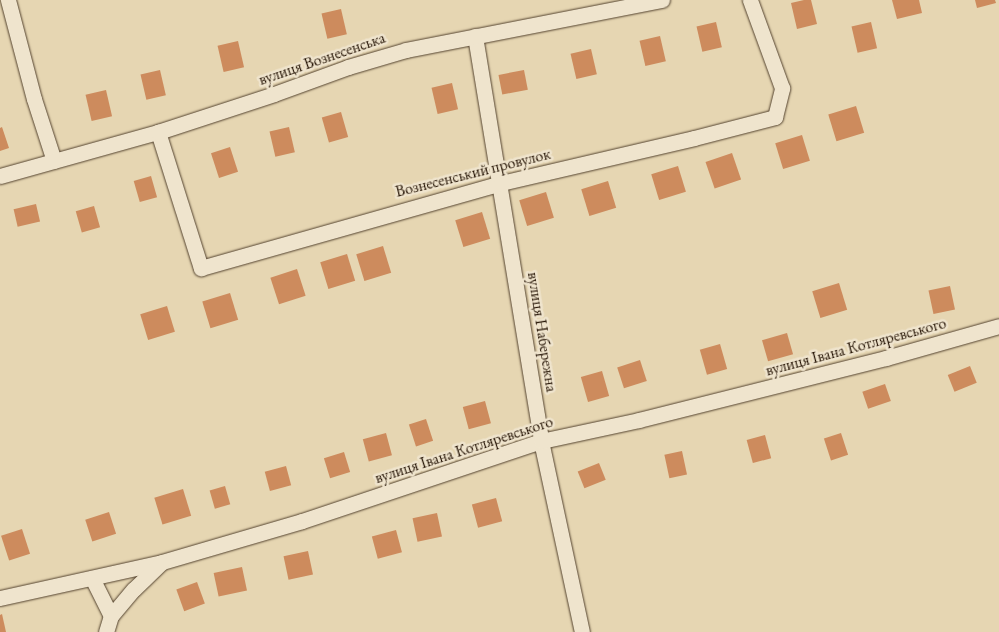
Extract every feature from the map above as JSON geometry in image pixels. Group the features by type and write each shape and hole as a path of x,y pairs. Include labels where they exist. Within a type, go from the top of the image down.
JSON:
{"street":[{"path":"8,0 34,99 54,161"},
{"name":"вулиця Вознесенська","path":"0,176 158,132 274,94 356,64 406,50 662,0"},
{"name":"Вознесенський провулок","path":"158,132 202,268 501,182 694,138 775,117 782,88 750,0"},
{"name":"вулиця Набережна","path":"475,36 501,182 541,441 582,632"},
{"name":"вулиця Івана Котляревського","path":"0,598 162,562 302,521 541,441 877,361 999,326"},
{"path":"106,632 111,616 134,589 162,562"},
{"path":"92,578 111,616"}],"building":[{"path":"811,0 817,24 797,29 791,3"},
{"path":"892,0 919,0 922,13 897,19"},
{"path":"975,0 995,0 996,3 977,8"},
{"path":"341,9 347,34 327,39 322,13"},
{"path":"716,22 722,47 702,52 697,26"},
{"path":"871,22 877,48 858,53 852,26"},
{"path":"660,36 666,61 645,66 640,41"},
{"path":"238,41 244,67 224,72 218,46"},
{"path":"591,49 597,74 576,79 571,54"},
{"path":"160,70 166,95 146,100 141,74"},
{"path":"524,70 528,90 502,95 498,75"},
{"path":"452,83 458,109 438,114 432,88"},
{"path":"106,90 112,116 92,121 86,95"},
{"path":"856,106 864,133 836,141 828,114"},
{"path":"341,112 348,137 329,143 322,118"},
{"path":"2,127 9,148 0,151 0,128"},
{"path":"289,127 295,152 275,157 270,131"},
{"path":"802,135 810,161 783,169 775,143"},
{"path":"230,147 238,172 219,178 211,153"},
{"path":"732,153 741,179 715,189 706,162"},
{"path":"678,166 686,192 659,200 651,174"},
{"path":"151,176 157,197 140,202 134,181"},
{"path":"608,181 616,208 589,216 581,189"},
{"path":"546,192 554,218 527,226 519,200"},
{"path":"36,204 40,222 18,227 14,209"},
{"path":"94,206 100,227 82,232 76,211"},
{"path":"482,212 490,239 463,247 455,220"},
{"path":"383,246 391,273 364,281 356,254"},
{"path":"347,254 355,281 328,289 320,262"},
{"path":"297,269 306,296 279,304 270,278"},
{"path":"839,283 847,310 820,318 812,291"},
{"path":"950,286 955,309 933,314 928,291"},
{"path":"230,293 238,320 210,328 202,301"},
{"path":"167,306 175,332 148,340 140,314"},
{"path":"787,333 793,354 768,361 762,340"},
{"path":"720,344 727,369 707,375 700,350"},
{"path":"640,360 647,381 624,388 617,367"},
{"path":"970,366 977,383 954,392 948,375"},
{"path":"602,371 609,396 588,402 581,377"},
{"path":"885,384 891,401 868,409 862,392"},
{"path":"485,401 491,423 469,429 463,407"},
{"path":"426,419 433,441 416,446 409,425"},
{"path":"386,433 392,455 369,461 363,439"},
{"path":"841,433 848,455 831,460 824,439"},
{"path":"765,435 771,458 753,463 747,440"},
{"path":"682,451 687,474 669,478 664,455"},
{"path":"344,452 350,472 330,478 324,458"},
{"path":"599,463 606,480 584,488 578,472"},
{"path":"286,466 291,485 270,491 265,472"},
{"path":"225,486 230,504 215,509 210,490"},
{"path":"183,489 191,516 162,525 154,498"},
{"path":"496,498 502,521 478,528 472,504"},
{"path":"109,512 116,534 92,542 85,520"},
{"path":"437,513 442,536 418,542 413,518"},
{"path":"22,529 30,554 9,561 1,536"},
{"path":"396,530 402,552 378,559 372,536"},
{"path":"308,551 313,574 289,580 284,556"},
{"path":"242,567 247,590 219,597 214,573"},
{"path":"197,582 205,604 184,611 176,590"},
{"path":"2,614 6,632 0,632 0,615"}]}
